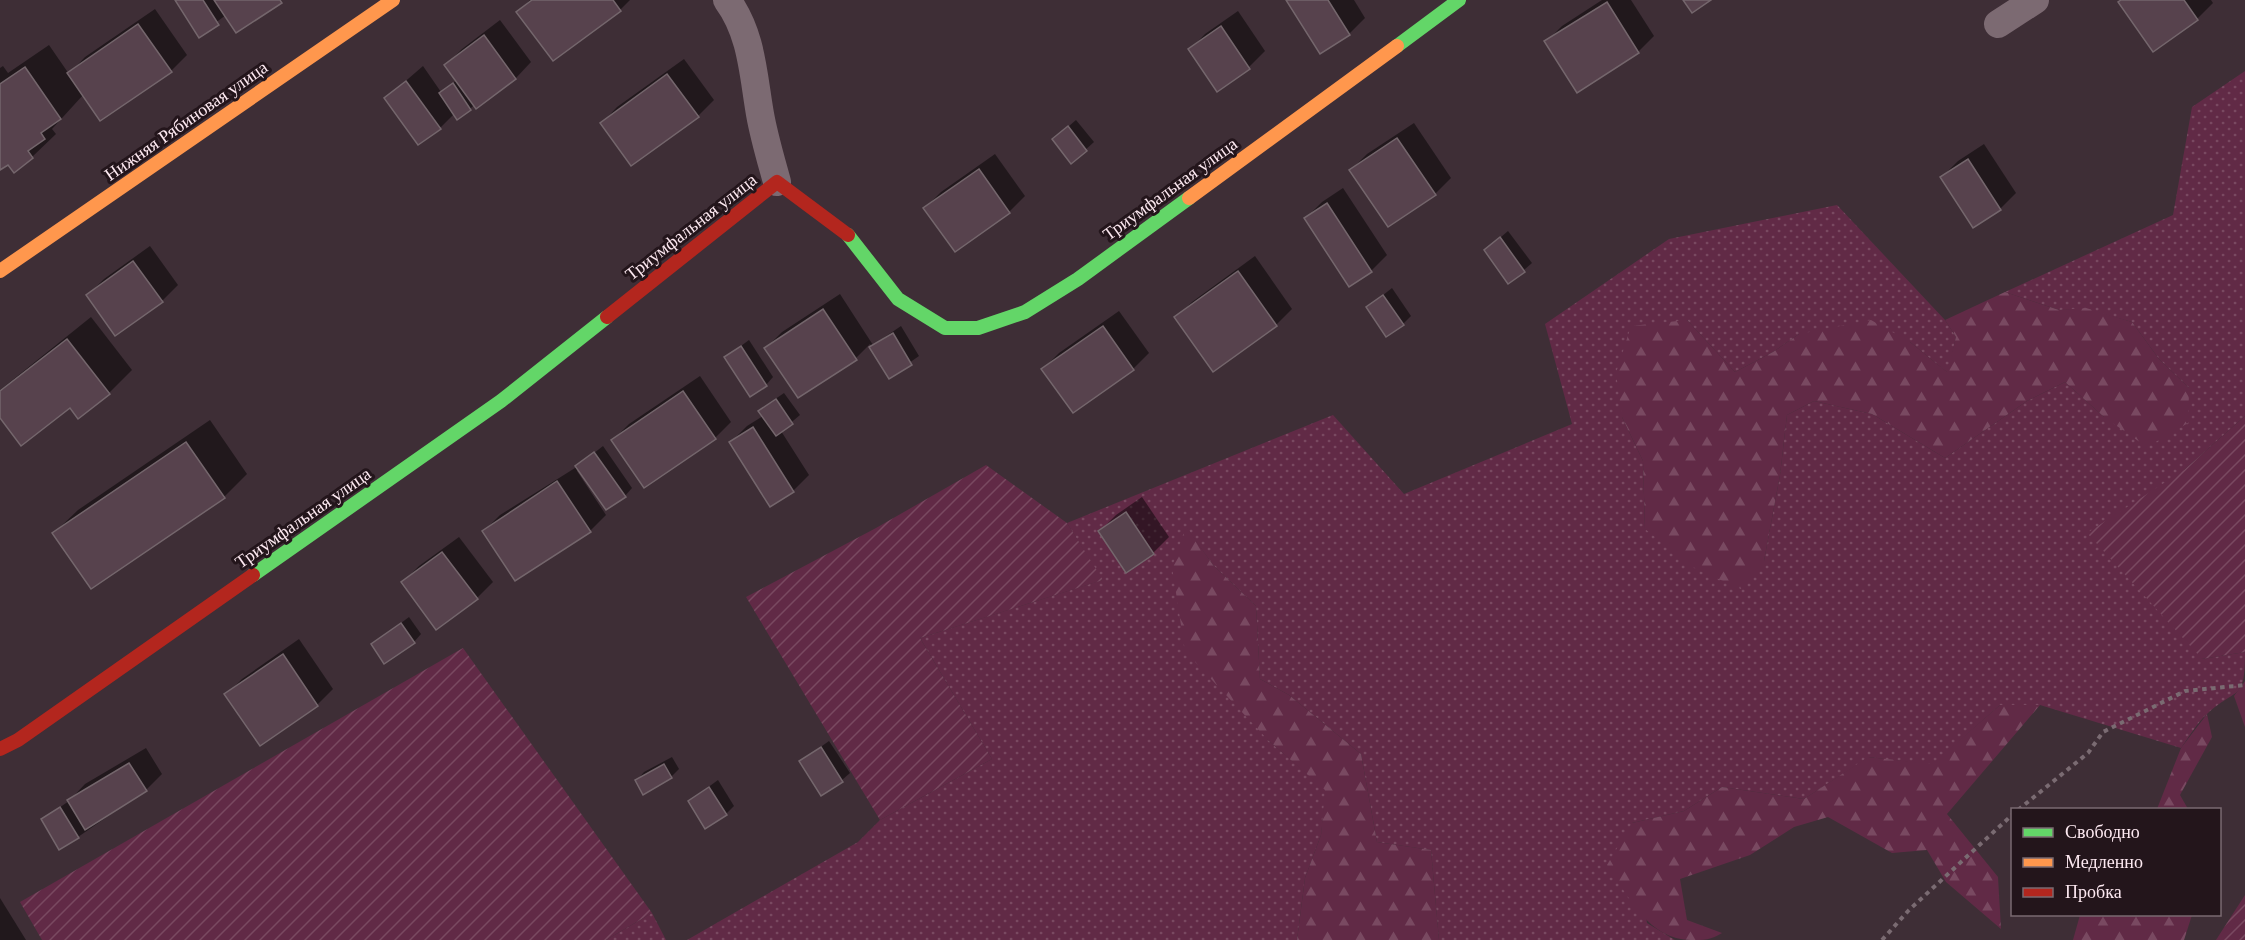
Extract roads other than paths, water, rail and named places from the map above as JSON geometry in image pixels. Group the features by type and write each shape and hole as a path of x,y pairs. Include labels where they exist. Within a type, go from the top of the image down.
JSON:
{"street":[{"name":"Нижняя Рябиновая улица","path":"0,271 393,0"},
{"path":"727,0 736,13 753,59 760,115 777,182"},
{"name":"Триумфальная улица","path":"0,748 18,740 501,401 777,182 847,234 898,299 945,328 978,328 1025,312 1078,279 1459,0"},
{"path":"1998,24 2035,0"}]}
